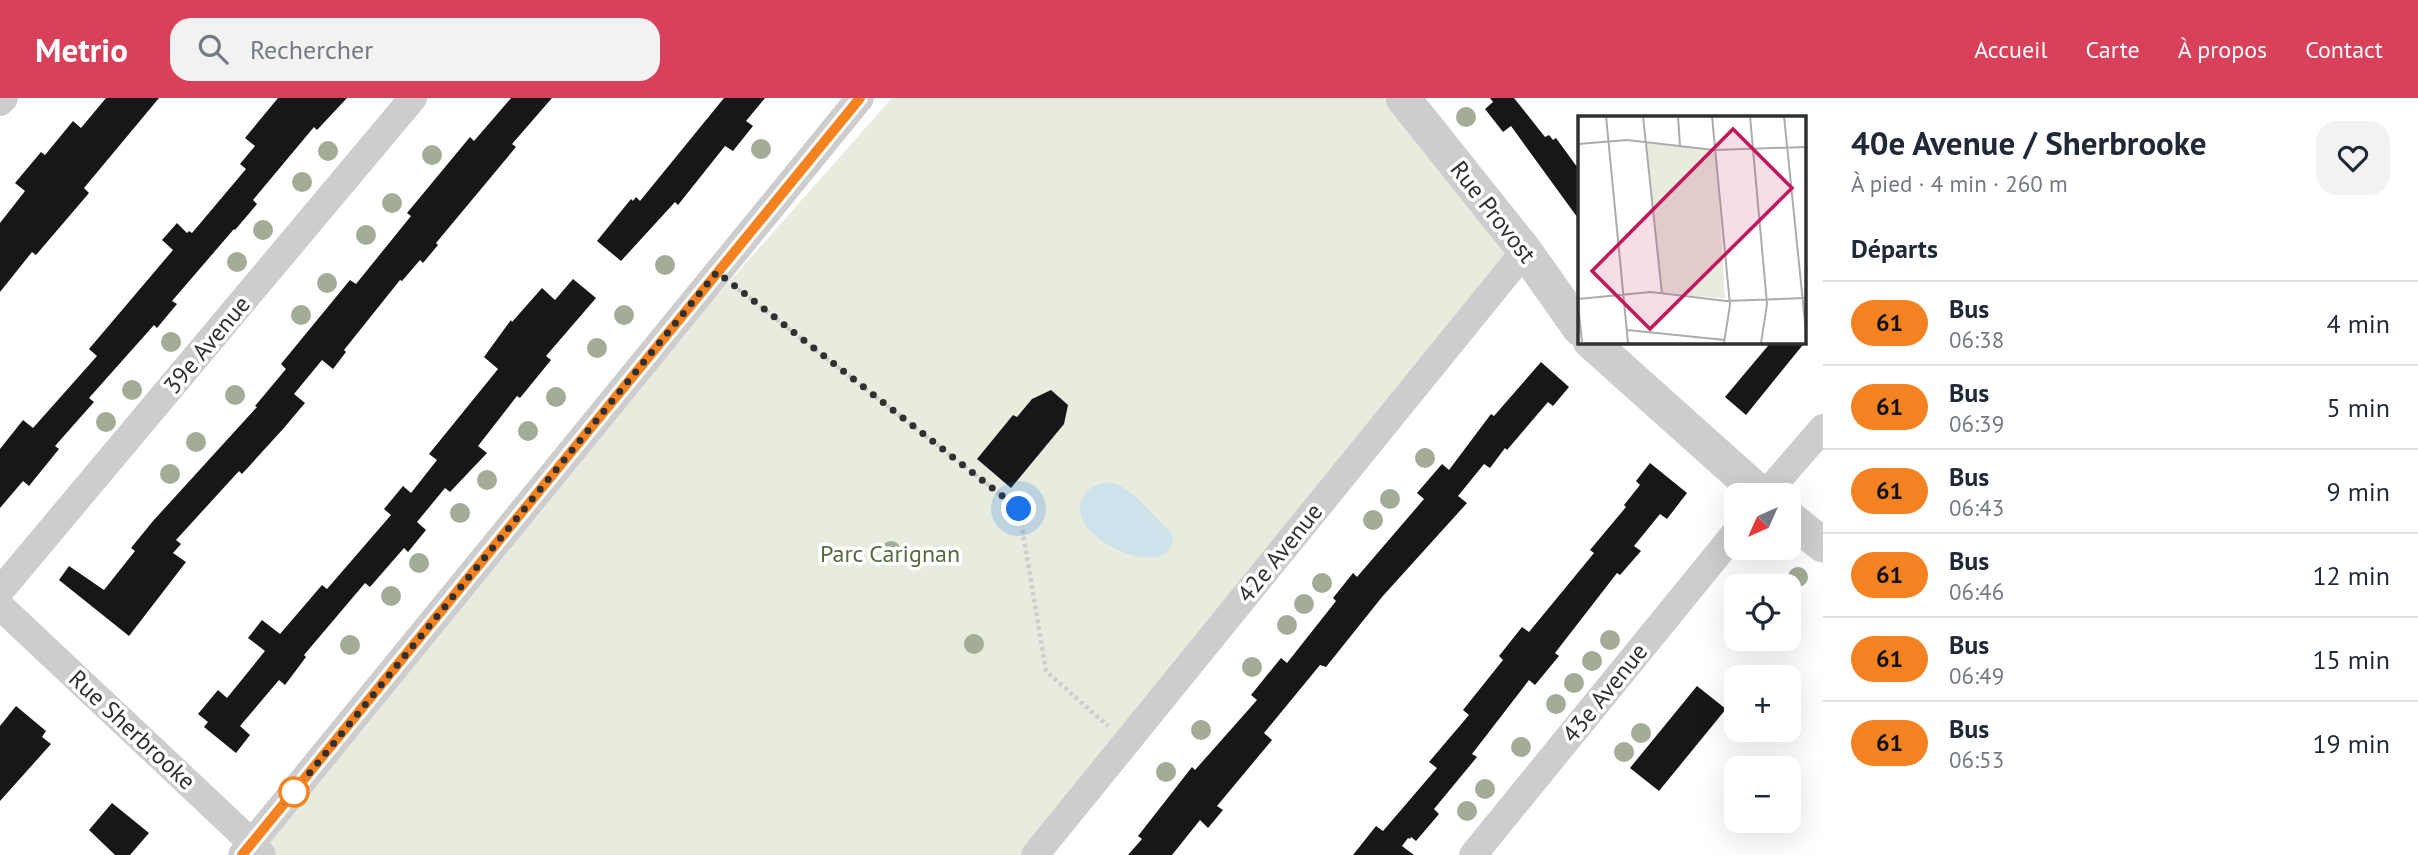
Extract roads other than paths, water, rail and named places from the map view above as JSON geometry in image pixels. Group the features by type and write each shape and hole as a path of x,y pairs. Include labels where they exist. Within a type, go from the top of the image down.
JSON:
{"street":[{"path":"0,102 4,98"},
{"name":"39e Avenue","path":"0,591 413,98"},
{"path":"252,851 860,98"},
{"name":"Rue Provost","path":"1403,98 1525,251 1578,327"},
{"name":"42e Avenue","path":"1035,855 1525,251"},
{"path":"1592,343 1750,483"},
{"path":"1775,483 1823,428"},
{"path":"1801,527 1823,545"},
{"name":"43e Avenue","path":"1473,855 1724,547"},
{"name":"Rue Sherbrooke","path":"0,606 252,851"}],"water":[{"path":"1108,482 1119,485 1134,495 1172,534 1173,542 1166,553 1153,557 1138,556 1105,543 1092,532 1083,520 1080,507 1090,489"}],"park label":[{"name":"Parc Carignan","path":"890,554"}]}
